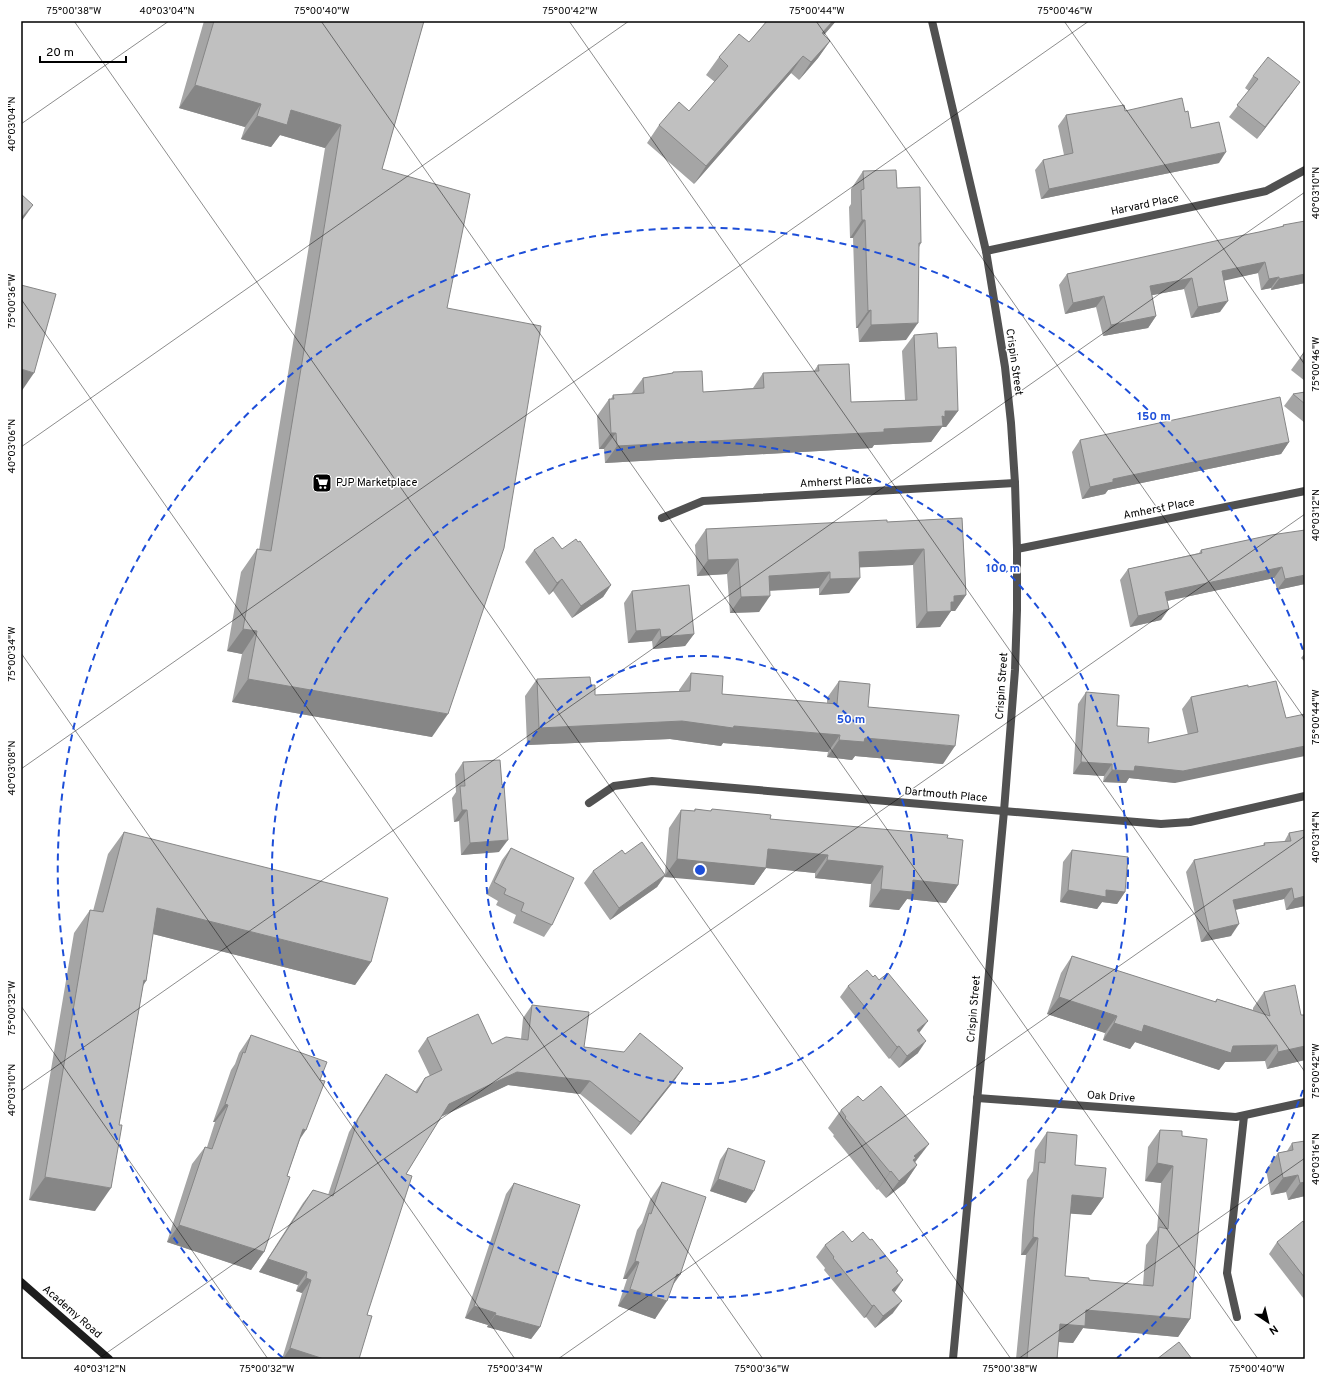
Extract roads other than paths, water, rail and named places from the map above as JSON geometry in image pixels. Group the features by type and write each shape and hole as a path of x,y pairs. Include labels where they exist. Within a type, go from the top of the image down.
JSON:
{"main road":[{"name":"Academy Road","path":"21,1282 109,1359"}],"street":[{"name":"Crispin Street","path":"932,21 986,251 1005,367 1015,483 1017,549 1015,670 1004,811 953,1359"},
{"name":"Harvard Place","path":"986,251 1266,191 1305,170"},
{"name":"Amherst Place","path":"662,518 703,501 1015,483"},
{"name":"Amherst Place","path":"1017,549 1305,491"},
{"name":"Dartmouth Place","path":"590,803 614,786 652,780 1161,824 1190,822 1305,796"},
{"name":"Oak Drive","path":"977,1098 1236,1117 1305,1102"},
{"path":"1236,1317 1227,1273 1244,1116"}],"place":[{"name":"PJP Marketplace","path":"322,483"}]}
